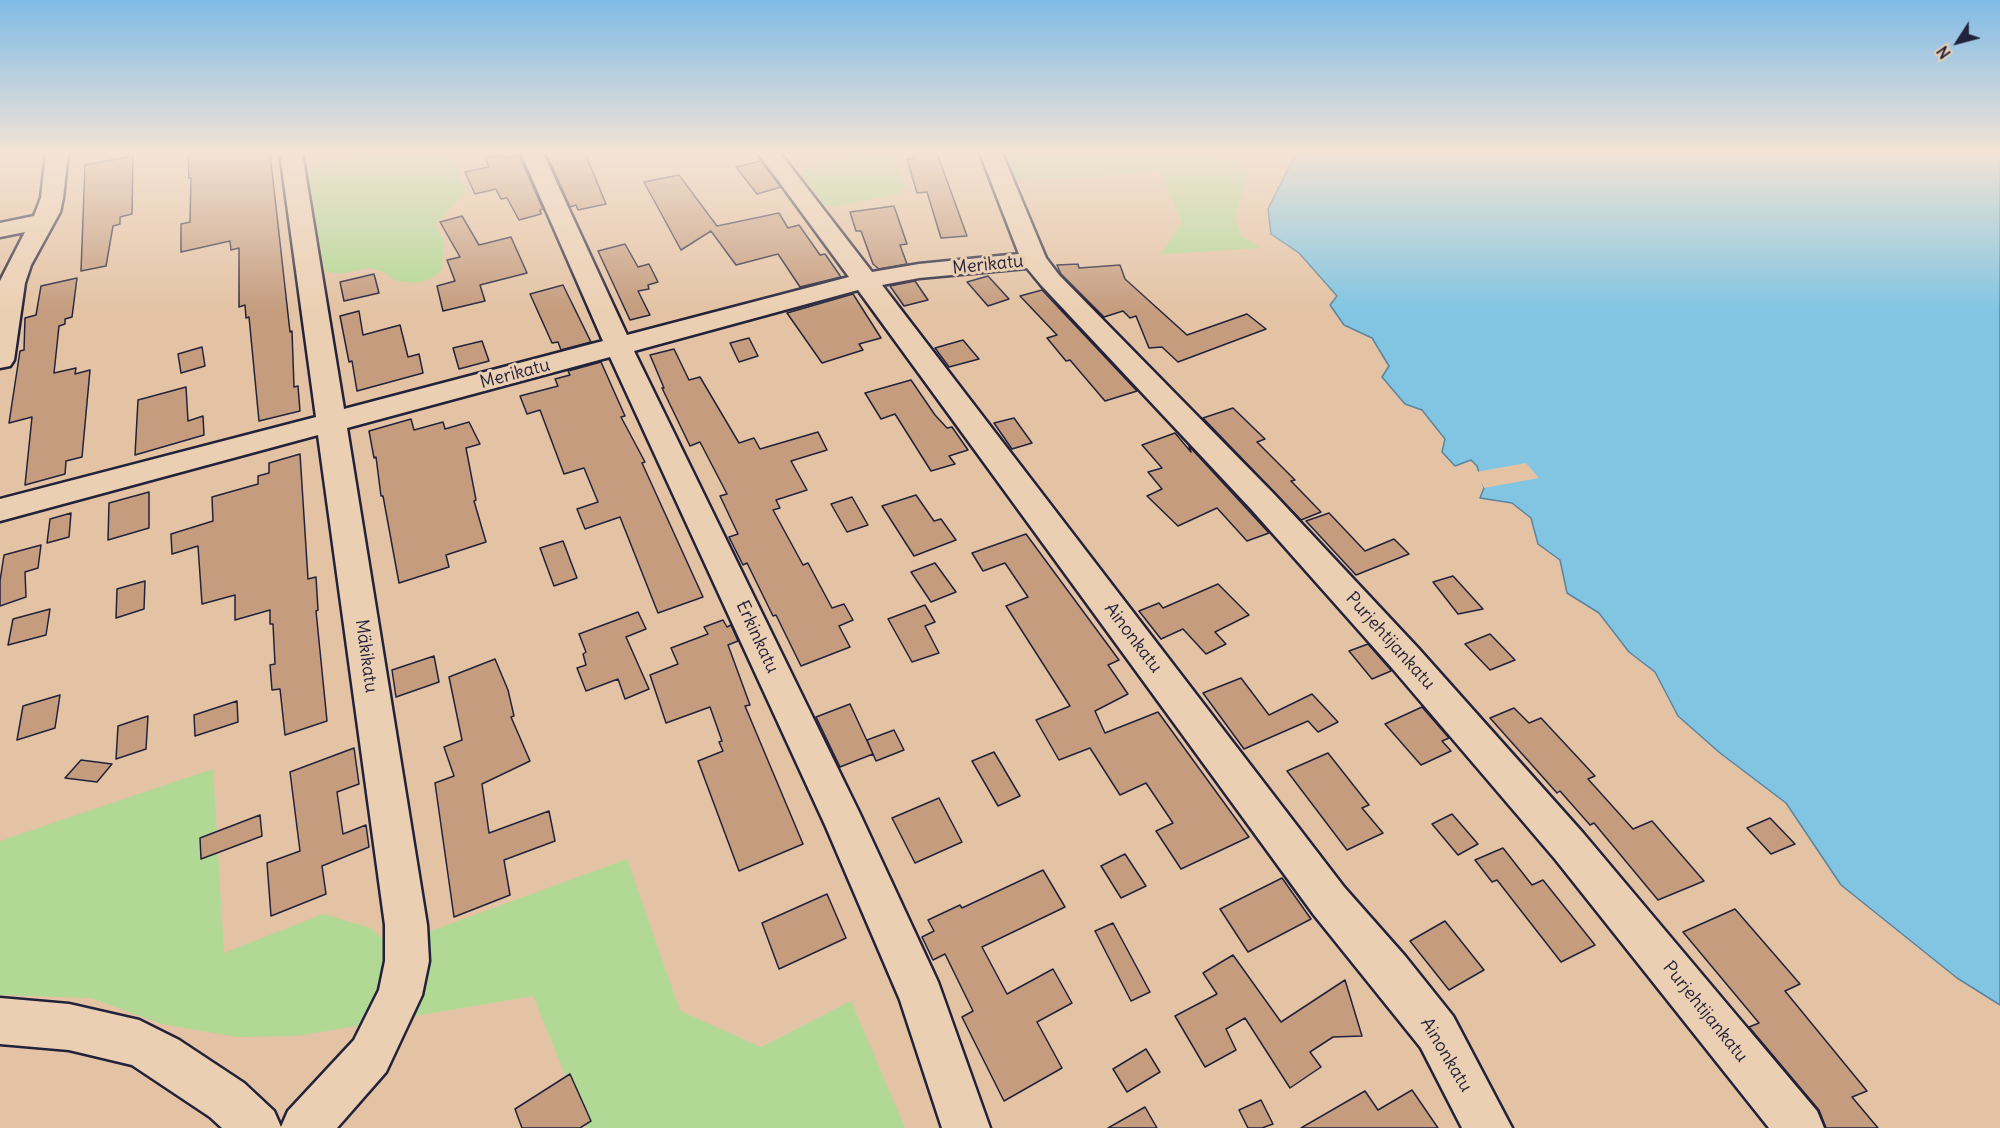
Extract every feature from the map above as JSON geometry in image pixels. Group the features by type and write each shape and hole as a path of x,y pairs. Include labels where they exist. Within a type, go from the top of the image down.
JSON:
{"street":[{"path":"0,360 12,284 49,206"},
{"name":"Mäkikatu","path":"297,206 332,422 384,790 406,925 407,961 400,995 370,1056 305,1128"},
{"name":"Erkinkatu","path":"556,206 851,838 922,998 966,1128"},
{"name":"Ainonkatu","path":"808,206 1329,901 1437,1032 1488,1128"},
{"name":"Purjehtijankatu","path":"1012,206 1034,260 1050,280 1262,501 1413,667 1569,846 1800,1128"},
{"path":"0,230 42,222"},
{"name":"Merikatu","path":"0,510 864,281 919,271 1034,260"},
{"path":"0,1021 69,1027 139,1043 163,1056 227,1100 257,1128"}],"green space":[{"path":"312,206 453,206 435,225 444,241 442,270 431,279 415,283 396,281 383,272 370,268 339,274 325,271"},
{"path":"1175,206 1239,206 1235,220 1241,236 1262,248 1161,254 1182,222"},
{"path":"213,769 224,953 323,914 371,928 390,946 627,859 680,1011 761,1047 851,1001 905,1128 587,1128 533,996 297,1036 237,1037 162,1024 91,998 0,995 0,841"}],"water":[{"path":"1270,206 2000,206 2000,1005 1957,978 1841,885 1786,803 1720,753 1678,716 1655,672 1629,652 1599,613 1567,593 1560,560 1538,544 1531,518 1512,503 1480,498 1484,488 1477,466 1471,460 1455,466 1442,452 1445,439 1422,410 1405,404 1382,377 1389,366 1372,338 1344,325 1330,305 1337,296 1299,253 1271,234 1268,209"}],"pier":[{"path":"1526,463 1539,478 1484,488 1476,472"}],"building":[{"path":"83,206 132,206 132,214 120,217 120,224 113,226 106,266 81,271"},
{"path":"190,206 276,206 290,332 292,331 294,387 298,386 300,411 259,421 249,317 246,318 245,305 239,307 239,248 231,250 230,241 181,252 181,224 190,222"},
{"path":"511,206 542,206 541,214 519,220"},
{"path":"576,206 598,206 578,210"},
{"path":"657,206 702,206 717,226 779,213 788,228 799,225 820,255 825,254 841,277 800,287 778,254 736,265 711,231 681,250"},
{"path":"894,206 907,244 900,245 907,264 879,269 873,264 861,231 856,231 850,212"},
{"path":"931,206 956,206 967,236 941,238"},
{"path":"462,216 479,245 511,237 527,273 480,285 485,301 443,311 437,286 455,281 447,260 460,257 440,222"},
{"path":"625,244 638,267 649,264 658,282 648,285 649,289 638,291 650,315 630,320 598,251"},
{"path":"1078,264 1079,268 1120,265 1125,279 1187,335 1247,314 1266,329 1178,362 1162,347 1149,348 1136,316 1130,318 1123,311 1104,317 1061,274 1057,265"},
{"path":"374,274 379,293 344,301 340,282"},
{"path":"988,276 1009,299 988,306 967,282"},
{"path":"77,278 72,317 65,319 65,324 59,326 54,373 76,368 75,374 90,370 82,457 66,461 65,474 25,485 32,417 9,423 20,351 24,350 25,318 36,315 41,286"},
{"path":"915,281 928,300 904,306 890,286"},
{"path":"563,285 591,342 561,350 558,342 552,343 530,294"},
{"path":"1042,290 1137,391 1105,401 1070,360 1066,361 1047,338 1057,335 1020,296"},
{"path":"853,294 881,338 859,344 863,350 822,363 787,313"},
{"path":"359,311 363,335 400,325 408,357 419,354 423,373 357,391 340,316"},
{"path":"749,338 758,356 739,362 730,343"},
{"path":"963,340 979,359 949,367 935,348"},
{"path":"482,341 489,361 459,369 453,348"},
{"path":"202,347 205,366 181,373 178,354"},
{"path":"674,349 689,380 700,377 739,443 754,438 760,449 818,432 827,450 791,461 807,490 776,500 780,508 773,510 803,565 808,563 832,608 844,604 853,620 839,626 850,647 801,666 747,563 743,565 729,537 738,534 720,496 727,494 700,442 690,446 662,388 664,388 650,355"},
{"path":"601,362 625,416 621,417 645,462 642,463 703,597 658,613 620,517 585,529 577,509 598,502 584,468 564,474 540,410 527,414 520,396 558,386 555,379 570,375 568,371"},
{"path":"911,380 935,415 947,428 952,427 968,450 949,456 955,464 931,471 895,414 881,419 865,393"},
{"path":"186,387 188,421 203,416 204,435 135,455 138,400"},
{"path":"1233,408 1265,439 1257,442 1295,480 1291,481 1321,512 1301,520 1203,418"},
{"path":"1014,418 1032,443 1012,449 994,423"},
{"path":"411,419 414,430 443,422 445,429 469,422 480,444 466,448 476,500 474,501 486,542 446,555 449,567 399,583 383,496 381,496 376,457 374,458 369,431"},
{"path":"1175,433 1269,533 1247,541 1217,508 1178,526 1147,496 1162,489 1148,472 1162,468 1142,445"},
{"path":"300,454 308,579 316,577 318,610 316,611 327,721 285,735 280,689 272,690 270,665 275,664 270,610 235,620 235,595 202,604 198,546 172,554 171,534 213,521 212,497 258,484 258,476 269,473 269,463"},
{"path":"149,492 149,528 108,540 109,503"},
{"path":"916,495 934,521 941,519 956,540 914,556 882,506"},
{"path":"852,497 868,525 847,532 831,504"},
{"path":"71,513 69,537 47,543 50,519"},
{"path":"1329,513 1365,551 1394,539 1409,554 1356,575 1306,521"},
{"path":"1026,534 1119,660 1108,665 1128,694 1095,711 1105,733 1158,712 1249,837 1181,869 1156,831 1173,823 1146,783 1120,795 1090,748 1059,760 1036,720 1070,706 1006,606 1028,597 1005,563 983,571 972,553"},
{"path":"563,541 577,578 554,586 540,548"},
{"path":"41,545 38,568 25,572 26,597 0,606 0,581 4,555"},
{"path":"935,563 956,592 931,602 911,572"},
{"path":"1453,576 1483,609 1458,614 1433,582"},
{"path":"145,581 144,609 116,618 117,589"},
{"path":"1218,584 1249,615 1215,632 1226,644 1206,654 1183,629 1161,639 1139,611 1159,603 1163,608"},
{"path":"925,605 935,622 925,626 939,653 912,662 888,619"},
{"path":"50,609 46,635 8,645 13,619"},
{"path":"638,612 646,629 626,637 649,689 625,699 618,679 586,691 577,668 586,665 583,654 586,652 579,634"},
{"path":"723,620 727,627 731,625 738,641 728,645 750,705 745,706 803,844 739,871 698,761 723,751 719,742 722,741 710,707 666,723 650,675 678,664 671,648 708,634 704,627"},
{"path":"1490,634 1515,660 1490,670 1465,644"},
{"path":"1368,644 1391,671 1372,679 1349,651"},
{"path":"434,656 439,682 396,697 392,670"},
{"path":"495,659 508,690 514,716 511,717 530,761 482,784 489,833 549,811 555,841 504,860 510,895 454,917 435,783 454,776 444,747 462,740 449,677"},
{"path":"1241,678 1269,715 1312,694 1338,722 1318,732 1308,721 1244,749 1203,693"},
{"path":"60,695 55,728 17,740 23,706"},
{"path":"237,701 238,722 195,736 194,715"},
{"path":"850,704 873,754 840,767 816,717"},
{"path":"1422,707 1449,738 1442,741 1451,751 1421,765 1385,724"},
{"path":"1514,708 1529,723 1541,718 1595,776 1588,779 1633,829 1652,821 1704,881 1658,900 1594,823 1590,825 1560,791 1557,793 1490,718"},
{"path":"148,716 146,749 116,759 118,726"},
{"path":"894,730 904,750 876,761 867,740"},
{"path":"354,748 359,784 337,792 343,834 366,825 369,847 322,866 326,894 271,916 267,863 300,851 290,772"},
{"path":"994,752 1020,796 998,806 972,761"},
{"path":"1328,753 1369,805 1362,808 1383,833 1347,850 1287,771"},
{"path":"81,760 112,764 97,782 65,778"},
{"path":"939,798 962,842 915,863 892,818"},
{"path":"1452,814 1478,844 1458,855 1432,824"},
{"path":"260,815 262,836 201,859 200,838"},
{"path":"1770,818 1795,844 1771,854 1747,828"},
{"path":"1503,848 1532,885 1543,880 1595,945 1561,962 1497,880 1492,882 1475,860"},
{"path":"1125,854 1146,886 1121,898 1101,866"},
{"path":"1043,870 1065,907 982,947 1007,994 1053,969 1072,1003 1037,1022 1062,1068 1004,1101 962,1017 973,1011 945,954 933,960 922,937 934,931 928,920 960,905 962,908"},
{"path":"1282,878 1311,919 1248,952 1220,909"},
{"path":"827,894 846,938 779,969 762,923"},
{"path":"1735,909 1800,984 1785,991 1867,1091 1852,1097 1878,1128 1826,1128 1819,1110 1749,1027 1759,1023 1683,932"},
{"path":"1445,921 1484,970 1449,990 1410,941"},
{"path":"1113,923 1150,992 1131,1001 1095,931"},
{"path":"1233,955 1281,1022 1345,980 1362,1036 1333,1037 1310,1052 1321,1067 1290,1088 1245,1018 1226,1029 1236,1050 1205,1067 1175,1016 1217,994 1203,973"},
{"path":"1146,1049 1160,1072 1127,1092 1113,1069"},
{"path":"570,1074 591,1121 580,1128 522,1128 515,1109"},
{"path":"1412,1090 1438,1128 1301,1128 1365,1091 1378,1110"},
{"path":"1261,1100 1273,1124 1262,1128 1248,1128 1239,1110"},
{"path":"1145,1107 1157,1128 1108,1128"}]}
